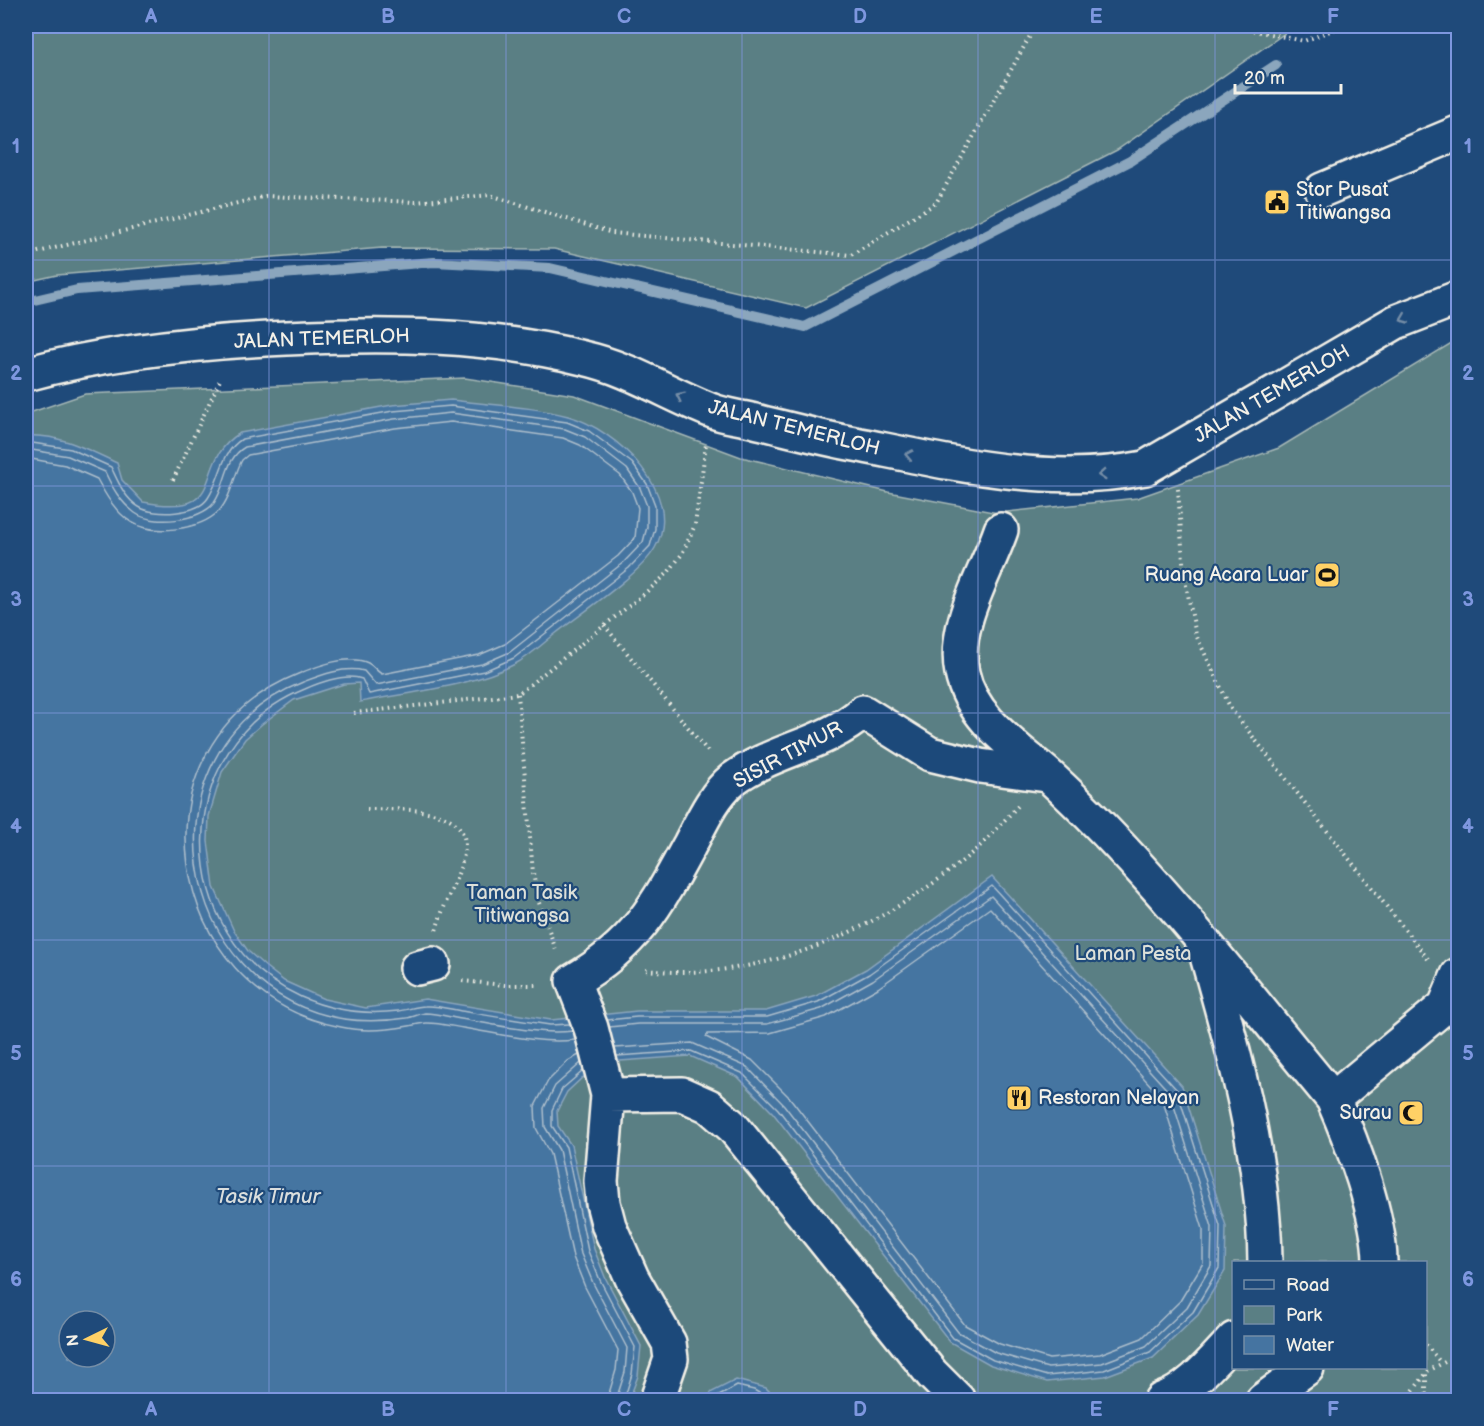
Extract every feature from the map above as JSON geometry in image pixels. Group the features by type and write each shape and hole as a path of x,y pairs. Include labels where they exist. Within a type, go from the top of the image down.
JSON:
{"street":[{"path":"1322,190 1458,133"},
{"name":"JALAN TEMERLOH","path":"26,374 65,363 216,342 369,334 473,338 585,358 640,376 712,411 802,434 1006,472 1107,476 1158,481 1396,322 1458,298"},
{"path":"1001,530 962,630 962,672 975,705 1004,737 1100,823 1332,1099 1344,1123 1371,1210 1378,1236 1380,1261"},
{"name":"SISIR TIMUR","path":"587,973 623,947 656,906 707,812 732,780 835,730 863,712 930,754 980,766 1047,775"},
{"path":"1204,946 1232,1044 1245,1108 1256,1168 1265,1261"},
{"path":"587,973 591,1028 608,1095 601,1181 603,1203 609,1226 632,1278 669,1343 671,1359 657,1401"},
{"path":"1332,1099 1445,1006 1455,983"},
{"path":"608,1095 682,1094 709,1106 725,1120 932,1374 958,1401"},
{"path":"1161,1401 1172,1397 1206,1369 1232,1340"},
{"path":"1263,1401 1306,1369"}],"path":[{"path":"26,255 266,195 415,202 490,195 612,233 851,255 936,203 1034,29 1138,26"},
{"path":"1175,26 1236,27 1304,41 1343,26"},
{"path":"173,480 225,369"},
{"path":"354,713 518,694 667,574 682,554 695,525 712,411"},
{"path":"1158,481 1184,575 1196,635 1231,710 1455,983"},
{"path":"604,625 732,780"},
{"path":"518,694 535,882 557,953 587,973"},
{"path":"367,809 429,812 452,819 461,828 464,837 462,862 425,966 450,977 482,984 530,986 587,973 711,972 822,946 923,890 981,846 1047,775"},
{"path":"1427,1347 1441,1363"},
{"path":"1406,1401 1426,1373 1458,1355"},
{"path":"1426,1373 1426,1401"}],"green space":[{"path":"26,26 1295,26 1117,150 806,308 554,249 382,248 57,275 26,282"},
{"name":"Taman Tasik Titiwangsa","path":"1458,339 1458,1400 26,1400 26,414 85,394 465,378 574,395 741,457 888,492 998,513 1137,498 1279,448"}],"water":[{"name":"Tasik Timur","path":"451,400 510,406 568,416 587,423 606,435 625,449 641,467 654,486 661,506 662,527 655,548 637,570 609,594 515,664 498,672 460,683 360,702 359,683 344,684 294,700 245,739 222,772 209,816 208,841 214,887 234,931 248,951 284,981 324,999 366,1008 425,999 551,1020 637,1011 766,1011 816,996 866,969 992,877 1182,1086 1226,1226 1225,1271 1198,1315 1153,1358 1105,1376 1047,1382 991,1365 950,1342 773,1113 738,1077 690,1056 620,1061 582,1078 567,1092 557,1111 558,1126 571,1145 594,1249 605,1277 641,1346 638,1376 629,1400 26,1400 26,436 61,440 117,463 122,480 143,502 171,505 189,502 200,496 216,460 225,446 240,433 392,405"},
{"path":"736,1380 766,1388 778,1400 705,1400 712,1392"}],"waterway":[{"path":"26,302 77,290 434,262 550,268 805,327 1130,161 1276,65"}],"place":[{"name":"Stor Pusat Titiwangsa","path":"1277,202"},
{"name":"Ruang Acara Luar","path":"1327,575"},
{"name":"Restoran Nelayan","path":"1019,1098"},
{"name":"Surau","path":"1411,1113"}],"park label":[{"name":"Laman Pesta","path":"1133,954"}]}
